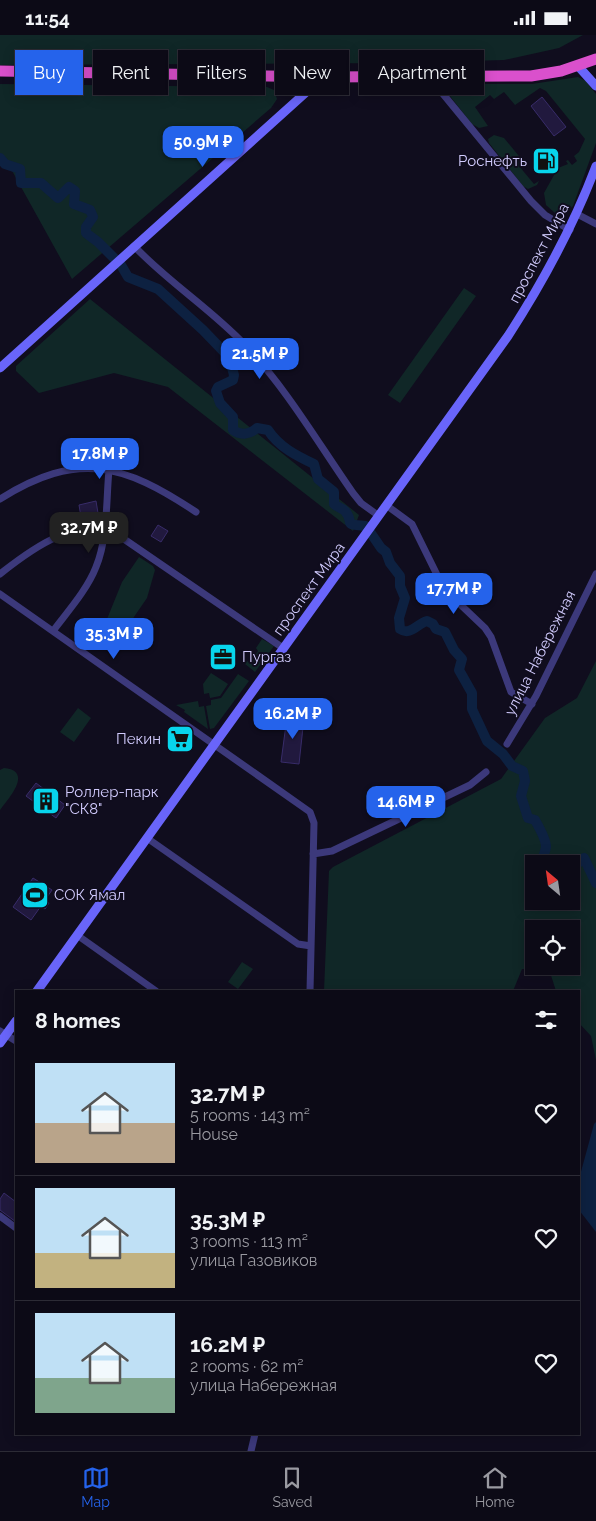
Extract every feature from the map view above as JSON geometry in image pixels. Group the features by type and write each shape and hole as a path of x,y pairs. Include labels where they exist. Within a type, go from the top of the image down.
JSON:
{"highway":[{"path":"484,76 531,76 561,71 596,59"},
{"path":"0,71 275,76"}],"main road":[{"path":"578,66 596,86"},
{"path":"296,100 299,95"},
{"path":"0,368 302,95"},
{"name":"проспект Мира","path":"38,990 508,336 544,278 570,230 596,166"},
{"path":"0,1043 3,1033 15,1022"}],"street":[{"path":"444,95 522,191 545,215 570,230"},
{"path":"577,214 596,224"},
{"path":"134,246 233,334 256,357 293,405 352,493 377,518"},
{"path":"0,499 54,472 84,468 109,470 149,483 196,512"},
{"path":"53,631 92,577 101,553 109,470"},
{"path":"386,505 412,525 444,589 491,637 511,692 532,704"},
{"path":"0,574 55,538 80,530 104,530 121,537 283,648"},
{"name":"улица Набережная","path":"507,744 532,704 596,574"},
{"path":"0,595 310,812 314,823 310,990"},
{"path":"313,854 332,851 470,785 486,772"},
{"path":"147,838 296,942 312,946"},
{"path":"77,935 155,990"},
{"path":"3,1033 15,1040"},
{"path":"0,1217 15,1227"},
{"path":"251,1451 255,1435"}],"green space":[{"path":"0,35 583,35 559,48 504,60 484,61 484,50 359,50 359,63 349,63 349,50 275,50 275,64 265,64 265,50 178,50 178,64 168,64 168,50 93,50 93,65 83,65 83,50 15,50 15,65 0,65"},
{"path":"578,77 586,81 596,94 596,143 573,206 565,213 556,214 546,205 544,193 558,168 568,164 566,161 568,160 572,165 577,161 574,156 579,152 585,139 546,91 540,88 515,105 504,92 494,99 490,95 475,107 488,126 479,128 472,124 449,95 484,95 484,84 532,84"},
{"path":"0,84 15,84 15,95 83,95 83,85 93,85 93,95 168,95 168,86 178,86 178,95 265,95 265,87 267,87 274,90 277,99 271,108 72,279 5,158 0,158"},
{"path":"494,135 504,138 523,161 519,166 534,184 539,181 537,185 528,189 523,186 489,143 488,139"},
{"path":"464,288 476,296 400,403 388,395"},
{"path":"90,299 359,515 353,531 168,387 114,373 39,393 16,371 16,366"},
{"path":"139,557 153,566 155,570 147,598 125,630 107,619 122,582"},
{"path":"262,639 274,646 255,672 245,664 247,661 250,663 258,651 256,648"},
{"path":"596,661 596,1060 591,1036 580,1024 580,990 556,990 551,975 580,975 580,920 525,920 525,969 522,969 513,990 324,990 329,871 333,867 501,779 545,718 577,698"},
{"path":"211,673 228,684 220,696 210,698 209,693 204,694 203,684"},
{"path":"238,674 249,681 214,728 210,729 206,706 211,705 211,700 221,698"},
{"path":"198,701 199,707 204,706 208,729 176,705"},
{"path":"78,708 91,718 74,742 60,732"},
{"path":"4,768 13,770 17,774 18,780 13,793 0,810 0,770"},
{"path":"242,962 253,969 238,989 228,982"}],"water":[{"path":"596,1122 596,1232 580,1211 580,1175"}],"building":[{"path":"542,97 566,127 554,136 531,106"},
{"path":"96,501 98,513 81,517 79,505"},
{"path":"158,525 168,531 161,542 151,536"},
{"name":"Пургаз","path":"224,644 234,651 230,656 233,658 228,665 225,663 221,670 211,663"},
{"path":"287,717 304,718 299,764 281,762"},
{"name":"Роллер-парк \"СК8\"","path":"36,783 65,805 56,818 26,796"},
{"name":"СОК Ямал","path":"33,878 52,890 45,900 49,903 45,909 41,906 31,920 13,907"},
{"path":"4,1193 15,1201 15,1221 0,1210 0,1199"}],"waterway":[{"path":"0,158 5,164 20,169 21,183 41,183 58,198 69,187 75,191 74,204 90,210 93,217 86,227 86,233 121,265 128,277 158,289 203,330 229,357 234,375 233,380 218,387 216,391 220,403 233,417 233,430 242,434 257,428 268,430 283,446 314,464 318,479 334,492 334,504 345,511 351,524 366,526 381,548 386,552 390,563 400,576 400,586 405,598 399,618 400,629 407,631 427,621 433,624 436,629 445,632 454,650 462,659 459,670 472,693 472,709 487,741 503,754 512,766 523,771 525,781 521,796 528,818 535,820 545,840 546,847 544,855"},
{"path":"580,860 584,858 596,883"}],"place":[{"name":"Роснефть","path":"546,161"},
{"name":"Пургаз","path":"223,657"},
{"name":"Пекин","path":"180,739"},
{"name":"Роллер-парк \"СК8\"","path":"46,801"},
{"name":"СОК Ямал","path":"35,895"}]}
